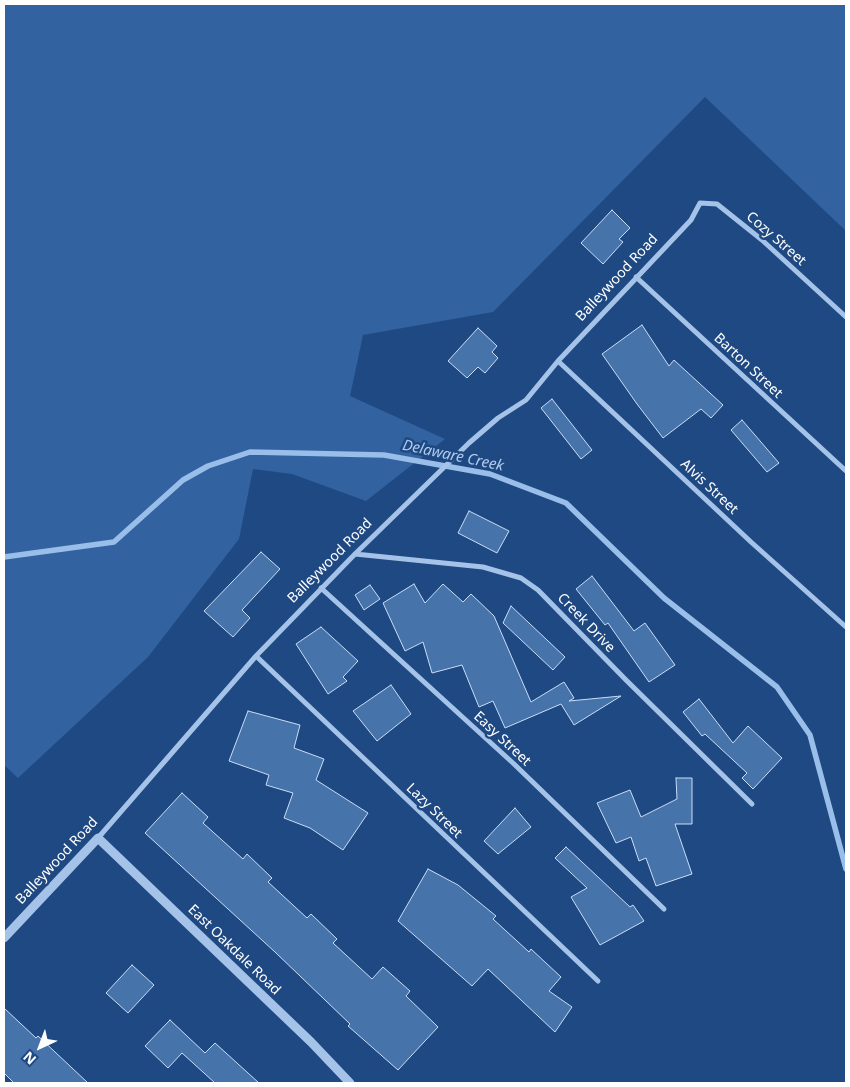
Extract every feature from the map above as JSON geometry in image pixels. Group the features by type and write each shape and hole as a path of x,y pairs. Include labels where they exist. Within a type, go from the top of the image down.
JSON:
{"street":[{"name":"Cozy Street","path":"691,220 700,203 718,204 762,240 846,317"},
{"name":"Balleywood Road","path":"4,938 98,838 256,656 321,588 469,443 498,418 526,400 558,361 691,220"},
{"name":"Barton Street","path":"636,277 846,471"},
{"name":"Alvis Street","path":"558,361 751,542 846,627"},
{"name":"Creek Drive","path":"355,554 483,568 521,578 538,590 752,804"},
{"name":"Easy Street","path":"321,588 514,764 664,909"},
{"name":"Lazy Street","path":"256,656 598,981"},
{"name":"East Oakdale Road","path":"98,838 311,1042 350,1083"}],"shaded area":[{"path":"4,4 846,4 846,231 705,97 493,312 363,335 350,396 445,439 366,501 292,474 253,469 239,539 148,657 18,778 4,765"}],"building":[{"path":"612,210 630,228 619,239 623,242 603,264 581,243"},
{"path":"642,325 669,366 674,360 723,405 711,418 701,409 663,438 637,404 602,354"},
{"path":"478,328 497,346 492,352 498,358 485,373 478,367 467,378 448,361"},
{"path":"552,399 592,450 581,459 541,408"},
{"path":"742,420 779,463 767,472 731,430"},
{"path":"469,511 509,531 497,553 458,533"},
{"path":"261,552 280,569 242,610 250,618 233,637 204,611"},
{"path":"592,576 634,631 645,623 675,665 649,682 608,623 605,625 576,589"},
{"path":"414,584 425,603 443,584 463,602 471,594 494,616 531,702 564,682 574,698 569,701 621,696 574,725 561,704 505,728 493,701 479,707 462,665 432,673 423,642 405,651 383,603"},
{"path":"370,585 380,599 364,610 355,595"},
{"path":"511,606 565,657 553,670 503,623"},
{"path":"321,627 358,661 343,677 347,681 328,694 296,644"},
{"path":"391,685 411,714 377,741 353,711"},
{"path":"699,699 733,743 748,726 782,758 753,789 742,778 747,773 705,734 702,736 683,712"},
{"path":"248,711 300,725 294,748 324,759 316,780 368,813 343,850 310,828 284,818 293,793 266,785 269,775 229,761"},
{"path":"676,778 692,778 692,824 675,824 692,874 656,886 646,858 639,861 631,837 616,843 597,803 630,790 641,817 677,799"},
{"path":"182,793 208,817 203,823 243,859 247,854 272,878 268,882 307,918 311,914 337,939 333,943 372,979 383,967 410,991 406,996 438,1027 398,1070 348,1026 350,1024 275,952 145,833"},
{"path":"515,808 531,827 498,854 484,841"},
{"path":"566,847 630,907 633,905 644,921 600,945 571,897 587,888 555,858"},
{"path":"428,869 458,885 496,916 493,919 529,952 531,949 561,977 549,991 572,1007 555,1032 488,969 472,986 398,921"},
{"path":"132,965 154,985 128,1013 106,993"},
{"path":"4,1008 36,1038 38,1036 88,1083 14,1083 4,1073"},
{"path":"170,1020 205,1053 215,1043 259,1083 215,1083 182,1053 168,1068 145,1046"}],"waterway":[{"name":"Delaware Creek","path":"4,557 114,542 183,480 208,466 250,452 384,455 490,474 566,503 664,598 777,687 810,735 846,869"}]}
